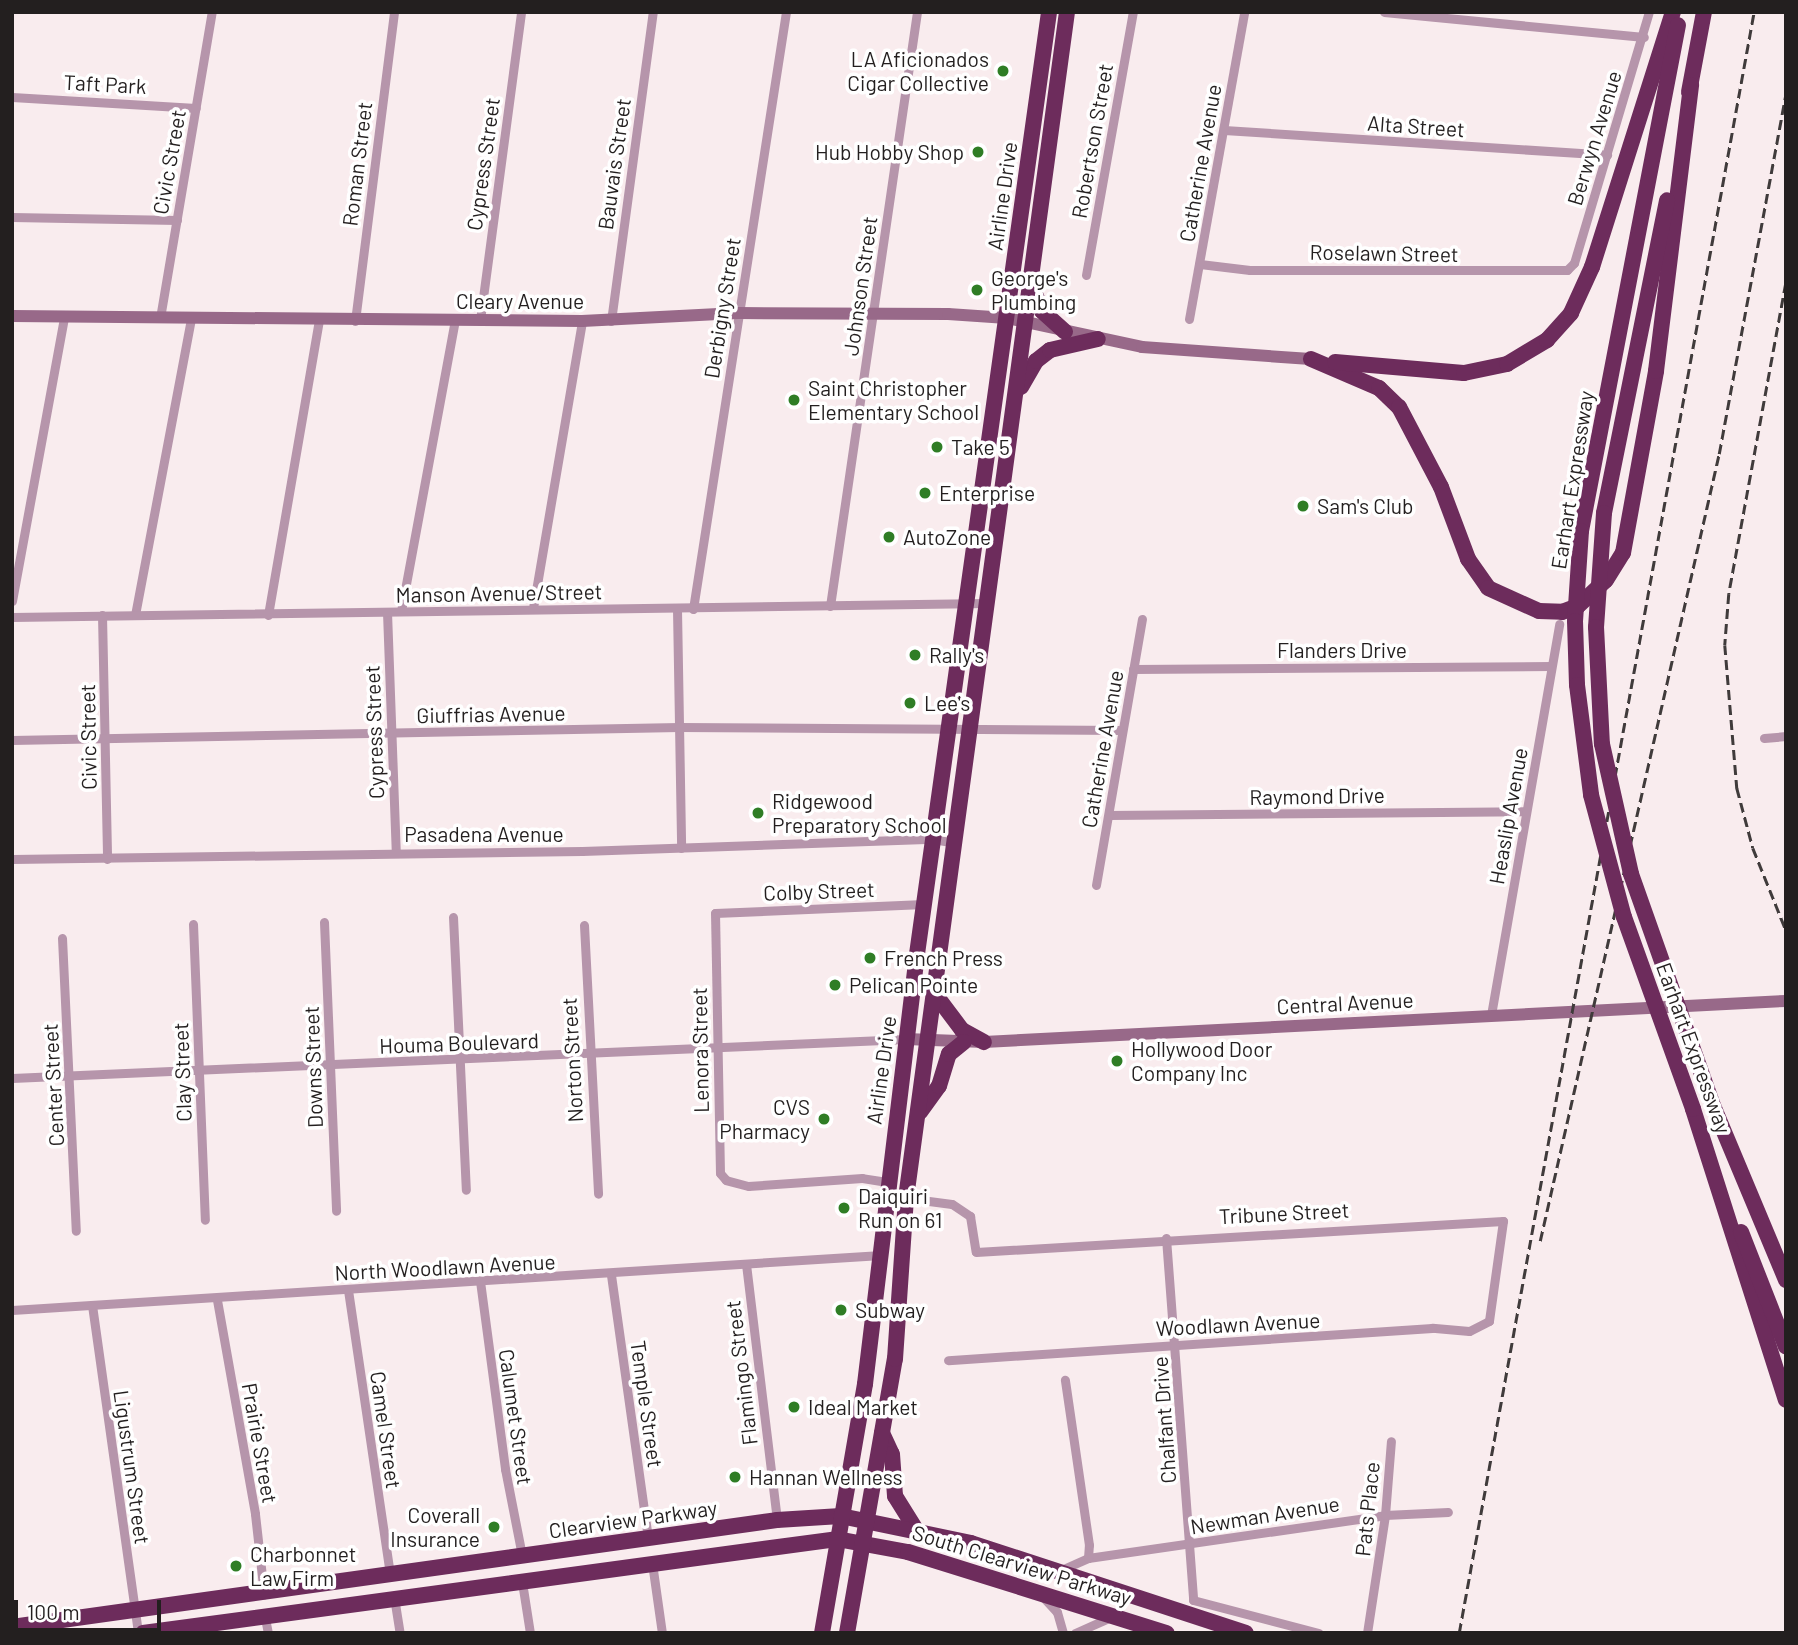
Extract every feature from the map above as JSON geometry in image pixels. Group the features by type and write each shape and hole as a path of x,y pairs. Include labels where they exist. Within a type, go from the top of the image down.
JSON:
{"highway":[{"name":"Airline Drive","path":"822,1633 881,1248 887,1182 924,904 1049,12"},
{"name":"Airline Drive","path":"847,1633 895,1359 906,1198 1067,12"},
{"path":"1311,359 1464,373 1507,364 1547,340 1571,313 1592,267 1673,12"},
{"name":"Earhart Expressway","path":"1681,12 1581,531 1576,659 1591,795 1624,918 1693,1109 1786,1347"},
{"name":"Earhart Expressway","path":"1704,12 1604,513 1597,562 1596,639 1605,756 1631,874 1712,1103 1786,1280"},
{"path":"1311,359 1378,388 1399,407 1435,475 1468,559 1488,588 1539,611 1562,612 1578,606 1606,580 1623,553 1656,371 1691,85"},
{"path":"1031,282 1042,311 1065,332"},
{"path":"1014,402 1035,361 1050,350 1098,339"},
{"path":"935,994 962,1030 984,1042"},
{"path":"918,1114 939,1086 949,1054 964,1042"},
{"path":"1693,1109 1786,1399"},
{"path":"881,1248 888,1266 900,1276"},
{"path":"882,1433 892,1454 895,1496 916,1530"},
{"name":"Clearview Parkway","path":"12,1627 264,1594 648,1537 777,1520 841,1516 916,1530 1061,1570 1246,1633"},
{"path":"143,1633 266,1626 414,1594 837,1539 863,1543"},
{"name":"South Clearview Parkway","path":"863,1543 908,1552 1167,1633"},
{"path":"414,1594 432,1584 514,1572 521,1567 522,1556"}],"street":[{"name":"Civic Street","path":"160,318 212,12"},
{"name":"Roman Street","path":"355,321 394,12"},
{"name":"Cypress Street","path":"480,320 522,12"},
{"name":"Bauvais Street","path":"611,321 653,12"},
{"name":"Derbigny Street","path":"693,609 786,12"},
{"name":"Johnson Street","path":"830,606 917,12"},
{"name":"Robertson Street","path":"1086,275 1133,12"},
{"name":"Catherine Avenue","path":"1189,319 1244,12"},
{"path":"1384,12 1644,37"},
{"name":"Berwyn Avenue","path":"1566,270 1574,263 1644,37 1649,12"},
{"name":"Taft Park","path":"12,97 196,108"},
{"name":"Alta Street","path":"1224,131 1607,155"},
{"path":"12,218 177,220"},
{"name":"Roselawn Street","path":"1200,264 1250,270 1566,270"},
{"name":"Cleary Avenue","path":"12,316 355,321 611,321 737,313 874,313 1007,318 1098,339 1185,352 1311,359"},
{"path":"12,601 64,317"},
{"path":"135,615 191,319"},
{"path":"268,615 318,320"},
{"path":"401,611 455,321"},
{"path":"533,608 582,321"},
{"name":"Manson Avenue/Street","path":"12,617 987,603"},
{"path":"677,609 681,848"},
{"name":"Cypress Street","path":"387,612 396,852"},
{"name":"Civic Street","path":"103,615 107,859"},
{"name":"Catherine Avenue","path":"1096,885 1142,620"},
{"name":"Heaslip Avenue","path":"1491,1015 1559,624"},
{"name":"Flanders Drive","path":"1133,669 1551,666"},
{"name":"Giuffrias Avenue","path":"12,740 679,727 970,732 1122,730"},
{"path":"1764,737 1786,736"},
{"name":"Raymond Drive","path":"1109,815 1526,811"},
{"name":"Pasadena Avenue","path":"12,859 681,848 933,839 955,843"},
{"name":"Colby Street","path":"716,912 924,904"},
{"name":"Lenora Street","path":"716,912 720,1173 731,1182 748,1186 862,1178 887,1182"},
{"path":"453,917 466,1190"},
{"name":"Downs Street","path":"324,922 337,1211"},
{"name":"Clay Street","path":"193,924 205,1220"},
{"name":"Norton Street","path":"584,925 588,1055 598,1194"},
{"name":"Center Street","path":"62,937 71,1076 76,1231"},
{"name":"Central Avenue","path":"906,1039 928,1042 984,1042 1786,1002"},
{"name":"Houma Boulevard","path":"12,1078 459,1061 906,1039"},
{"name":"Tribune Street","path":"906,1198 952,1204 971,1216 976,1252 1498,1218 1503,1221 1497,1283"},
{"name":"Chalfant Drive","path":"1166,1238 1193,1600 1319,1633"},
{"name":"North Woodlawn Avenue","path":"12,1310 611,1275 746,1264 881,1248"},
{"name":"Flamingo Street","path":"746,1264 777,1520"},
{"name":"Temple Street","path":"611,1275 648,1537"},
{"name":"Calumet Street","path":"480,1282 505,1469 522,1556"},
{"name":"Woodlawn Avenue","path":"948,1360 1432,1328 1469,1331 1489,1321 1497,1283"},
{"name":"Camel Street","path":"348,1290 390,1575"},
{"name":"Prairie Street","path":"217,1300 255,1514 264,1594"},
{"name":"Ligustrum Street","path":"92,1305 138,1633"},
{"path":"1065,1380 1088,1558"},
{"name":"Pats Place","path":"1367,1633 1377,1581 1391,1441"},
{"name":"Newman Avenue","path":"1061,1570 1088,1558 1385,1515 1448,1512"},
{"path":"652,1563 662,1633"},
{"path":"522,1582 530,1633"},
{"path":"1039,1592 1057,1612 1063,1633"},
{"path":"394,1597 400,1633"},
{"path":"1075,1633 1086,1624 1121,1617"}],"railway":[{"path":"1459,1633 1754,12"},
{"path":"1540,1241 1719,454 1786,92"},
{"path":"1786,283 1729,594 1725,645 1737,788 1753,848 1786,930"}],"place":[{"name":"LA Aficionados Cigar Collective","path":"1003,71"},
{"name":"Hub Hobby Shop","path":"978,152"},
{"name":"George's Plumbing","path":"977,290"},
{"name":"Saint Christopher Elementary School","path":"794,400"},
{"name":"Take 5","path":"937,447"},
{"name":"Enterprise","path":"925,493"},
{"name":"Sam's Club","path":"1303,506"},
{"name":"AutoZone","path":"889,537"},
{"name":"Rally's","path":"915,655"},
{"name":"Lee's","path":"910,703"},
{"name":"Ridgewood Preparatory School","path":"758,813"},
{"name":"French Press","path":"870,958"},
{"name":"Pelican Pointe","path":"835,985"},
{"name":"Hollywood Door Company Inc","path":"1117,1061"},
{"name":"CVS Pharmacy","path":"824,1119"},
{"name":"Daiquiri Run on 61","path":"844,1208"},
{"name":"Subway","path":"841,1310"},
{"name":"Ideal Market","path":"794,1407"},
{"name":"Hannan Wellness","path":"735,1477"},
{"name":"Coverall Insurance","path":"494,1527"},
{"name":"Charbonnet Law Firm","path":"236,1566"}]}
